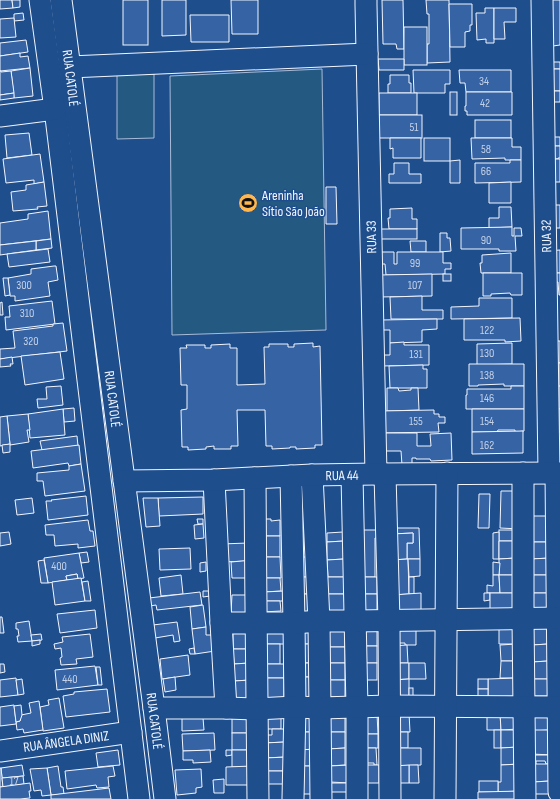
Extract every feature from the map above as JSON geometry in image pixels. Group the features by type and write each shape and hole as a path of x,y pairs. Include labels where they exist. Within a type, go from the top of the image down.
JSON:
{"street":[{"name":"RUA CATOLÉ","path":"40,0 55,109 139,799"},
{"name":"RUA CATOLÉ","path":"61,0 165,799"},
{"name":"RUA 33","path":"366,0 381,474 389,621 390,799"},
{"name":"RUA 32","path":"542,0 559,618 559,792"},
{"path":"70,67 367,54"},
{"path":"0,116 55,109"},
{"path":"445,799 447,473"},
{"path":"523,473 525,799"},
{"name":"RUA 44","path":"124,481 214,480 291,476 381,474 555,473"},
{"path":"352,475 357,799"},
{"path":"291,476 295,707 293,799"},
{"path":"312,476 319,621 321,799"},
{"path":"254,478 258,799"},
{"path":"214,480 226,708"},
{"path":"221,623 559,618"},
{"path":"154,708 256,709 389,706 559,707"},
{"name":"RUA ÂNGELA DINIZ","path":"0,751 131,732"}],"shaded area":[{"name":"Areninha Sítio São João","path":"322,69 326,330 172,335 170,76"},
{"path":"117,74 154,74 154,138 117,139"}],"building":[{"path":"0,0 12,0 13,8 0,9"},
{"path":"12,0 20,0 20,7 13,8"},
{"path":"123,0 148,0 148,45 123,45"},
{"path":"162,0 186,0 186,35 162,36"},
{"path":"231,0 258,0 258,34 232,34"},
{"path":"382,0 403,0 404,49 397,49 396,44 383,44"},
{"path":"426,0 449,0 450,62 427,63 427,44 429,44 429,14 427,14"},
{"path":"552,0 560,0 560,45 553,46"},
{"path":"449,4 472,4 472,25 470,25 470,31 465,32 465,47 450,47"},
{"path":"485,8 494,8 494,43 486,43 486,39 477,40 476,13 485,13"},
{"path":"494,8 516,8 516,22 504,22 505,39 494,39"},
{"path":"23,13 24,20 14,21 14,14"},
{"path":"190,15 229,15 229,42 191,42"},
{"path":"14,18 16,37 0,38 0,19"},
{"path":"404,27 427,27 427,65 404,65"},
{"path":"26,40 28,52 0,56 0,43"},
{"path":"20,53 20,57 28,56 30,68 0,71 0,56"},
{"path":"378,59 404,59 404,70 379,70"},
{"path":"553,62 560,62 560,69 553,69"},
{"path":"30,68 33,96 14,98 11,71"},
{"path":"553,69 560,69 560,91 552,91"},
{"path":"413,70 450,70 450,84 445,84 445,93 414,93"},
{"path":"459,70 511,70 511,92 466,92 465,83 460,83"},
{"path":"0,71 11,71 14,93 0,95"},
{"path":"390,75 409,75 411,93 388,93"},
{"path":"552,91 560,91 560,102 552,102"},
{"path":"450,92 457,92 457,115 450,115"},
{"path":"466,92 512,92 512,115 467,115 467,111 465,111"},
{"path":"14,93 14,98 0,100 0,95"},
{"path":"379,93 417,93 417,115 379,115"},
{"path":"379,115 422,115 422,138 379,138"},
{"path":"475,120 511,120 511,138 475,138"},
{"path":"29,133 32,155 7,158 5,135"},
{"path":"548,137 560,137 560,146 548,146"},
{"path":"390,138 421,138 421,158 393,158 393,148 390,149"},
{"path":"424,138 450,138 450,161 424,161"},
{"path":"471,138 512,138 512,147 521,147 521,160 505,160 505,158 472,159"},
{"path":"551,146 560,146 560,158 551,159"},
{"path":"40,154 44,182 34,184 34,180 6,183 3,159"},
{"path":"550,159 560,159 560,182 550,182"},
{"path":"460,160 460,183 450,183 450,161"},
{"path":"510,160 521,160 521,182 475,183 475,163 510,163"},
{"path":"394,163 409,163 409,174 421,174 421,183 389,183 389,174 394,174"},
{"path":"44,182 47,206 37,207 38,209 13,211 11,192 26,190 26,185"},
{"path":"511,182 511,203 489,203 489,183"},
{"path":"326,187 336,187 337,224 326,224"},
{"path":"551,205 560,205 560,228 551,228"},
{"path":"499,207 511,207 512,227 489,228 489,218 499,218"},
{"path":"412,208 412,219 417,219 417,229 389,229 388,218 390,218 390,209"},
{"path":"48,211 51,239 0,245 0,223 28,219 28,214"},
{"path":"512,227 512,236 514,236 514,228 521,228 522,236 515,236 516,251 499,251 499,249 461,249 461,228"},
{"path":"378,229 417,229 417,239 378,239"},
{"path":"440,233 447,233 447,238 450,238 451,251 440,252"},
{"path":"51,239 52,248 36,250 36,241"},
{"path":"36,241 36,250 0,255 0,245"},
{"path":"410,241 426,241 426,252 411,252"},
{"path":"48,249 50,262 9,267 7,254"},
{"path":"560,250 560,273 547,273 547,251"},
{"path":"378,252 394,252 394,264 397,264 397,252 443,252 443,263 451,263 451,269 445,269 445,274 386,275 385,264 378,264"},
{"path":"511,253 511,273 481,273 480,263 482,263 482,255"},
{"path":"56,266 58,280 48,282 50,296 15,301 15,296 10,296 8,278 31,274 31,269"},
{"path":"483,273 522,273 522,295 511,295 510,293 483,296"},
{"path":"551,273 560,273 560,295 558,282 551,283"},
{"path":"432,274 432,296 379,297 379,275"},
{"path":"443,274 451,274 451,281 443,281"},
{"path":"3,278 8,278 10,295 5,296"},
{"path":"422,296 422,310 443,310 443,319 391,319 390,297"},
{"path":"479,298 512,298 512,318 451,319 451,307 479,306"},
{"path":"52,301 55,324 6,330 5,317 10,317 9,306"},
{"path":"2,302 3,315 0,315 0,303"},
{"path":"520,318 521,341 505,342 505,340 464,340 464,319"},
{"path":"437,319 437,329 422,330 422,342 390,343 390,330 380,330 381,320"},
{"path":"63,323 67,351 0,359 0,349 15,348 13,331 53,326 53,324"},
{"path":"553,341 560,341 560,363 553,363"},
{"path":"404,342 404,345 429,345 429,365 381,366 381,355 390,355 390,343"},
{"path":"313,343 313,347 320,346 322,445 315,445 315,448 296,449 296,447 290,447 272,449 272,446 266,446 265,410 237,410 238,446 231,446 231,449 214,449 214,446 206,447 206,449 188,450 188,447 182,447 181,410 187,409 187,385 181,385 180,348 187,348 186,345 205,345 205,348 211,348 211,345 230,344 230,348 237,348 237,385 265,384 264,347 269,347 269,344 288,344 288,347 294,347 294,344"},
{"path":"512,343 512,364 477,365 477,344"},
{"path":"60,352 64,379 25,385 21,356"},
{"path":"12,357 13,364 10,364 11,366 0,367 0,359"},
{"path":"553,363 560,363 560,386 554,387"},
{"path":"469,364 524,364 524,386 504,386 504,384 469,386"},
{"path":"423,365 423,369 427,369 427,388 390,388 389,366"},
{"path":"61,386 63,405 38,408 37,399 47,399 46,387"},
{"path":"511,386 524,386 524,409 466,409 467,389 511,389"},
{"path":"560,386 560,409 554,409 554,387"},
{"path":"387,388 398,388 399,391 418,388 419,410 387,411"},
{"path":"74,408 75,421 64,422 63,409"},
{"path":"63,409 65,435 30,438 28,414"},
{"path":"472,409 524,409 524,431 515,432 515,430 498,430 497,432 472,432"},
{"path":"554,409 560,409 560,432 555,432"},
{"path":"434,410 434,414 439,414 439,417 445,417 445,423 438,423 439,432 380,433 380,411"},
{"path":"28,414 30,430 27,430 29,442 10,445 7,416"},
{"path":"7,416 10,444 0,446 0,417"},
{"path":"523,431 523,453 472,454 472,432"},
{"path":"382,433 417,433 417,446 431,446 430,434 451,433 452,460 431,461 430,459 412,458 412,465 402,465 401,451 382,451"},
{"path":"77,436 78,446 42,450 40,441"},
{"path":"10,444 10,452 3,453 2,445"},
{"path":"79,445 81,464 69,466 68,463 33,468 31,451"},
{"path":"81,464 85,491 45,496 43,481 37,481 37,473 69,470 69,466"},
{"path":"501,491 520,491 520,529 500,528"},
{"path":"479,494 490,494 489,528 478,528"},
{"path":"86,496 88,515 48,520 46,501"},
{"path":"203,497 203,514 159,516 158,498"},
{"path":"32,498 34,513 17,515 15,500"},
{"path":"143,498 158,498 160,526 146,527"},
{"path":"530,516 549,516 549,542 528,542"},
{"path":"197,519 203,519 203,524 198,524"},
{"path":"263,519 271,519 271,521 280,520 280,536 263,536"},
{"path":"88,520 90,531 93,531 95,546 78,548 78,544 55,546 54,535 46,535 45,525"},
{"path":"203,524 204,538 195,539 194,525"},
{"path":"391,528 419,528 420,559 407,559 407,543 413,543 413,533 391,534"},
{"path":"359,530 377,530 377,538 375,538 375,577 358,577"},
{"path":"499,530 515,530 515,541 499,541"},
{"path":"9,532 11,544 0,546 0,533"},
{"path":"343,532 344,541 327,542 327,533"},
{"path":"499,532 499,559 493,559 493,533"},
{"path":"413,533 413,543 407,543 407,559 391,560 391,534"},
{"path":"263,536 280,536 280,557 263,557"},
{"path":"344,541 344,559 327,560 327,542"},
{"path":"499,541 515,541 516,558 499,559"},
{"path":"532,542 549,542 550,558 532,559"},
{"path":"248,543 248,561 221,562 221,544"},
{"path":"190,548 191,569 160,570 159,549"},
{"path":"87,552 89,562 81,563 79,553"},
{"path":"79,553 84,578 78,579 77,574 66,576 67,580 48,583 44,558"},
{"path":"263,557 280,557 281,578 263,578"},
{"path":"295,557 310,557 311,577 295,577"},
{"path":"516,558 517,575 499,575 499,559"},
{"path":"550,558 550,575 531,575 530,559"},
{"path":"344,559 344,577 328,577 327,560"},
{"path":"408,559 409,594 392,595 391,560"},
{"path":"408,559 420,559 420,576 409,577"},
{"path":"44,560 48,583 41,583 38,561"},
{"path":"253,560 254,578 232,578 231,562"},
{"path":"206,562 206,571 200,572 200,563"},
{"path":"493,562 500,563 499,575 493,575"},
{"path":"77,574 78,579 67,580 66,576"},
{"path":"181,575 183,594 161,596 159,578"},
{"path":"493,575 499,575 500,593 487,593 487,585 493,586"},
{"path":"499,575 517,575 517,593 500,593"},
{"path":"531,575 550,575 550,593 531,593"},
{"path":"295,577 311,577 311,594 295,594"},
{"path":"326,577 344,577 344,594 328,594"},
{"path":"358,577 377,577 377,594 359,594"},
{"path":"409,577 414,577 414,594 409,594"},
{"path":"81,578 85,601 55,605 52,582"},
{"path":"263,578 280,578 281,591 263,592"},
{"path":"88,581 91,601 85,601 82,582"},
{"path":"203,591 210,591 210,596 203,597"},
{"path":"285,591 285,601 263,601 263,592"},
{"path":"200,592 202,605 157,610 156,605 150,606 149,598"},
{"path":"421,593 421,611 392,612 392,595"},
{"path":"484,593 490,593 490,600 484,601"},
{"path":"490,593 520,593 520,610 490,610"},
{"path":"531,593 550,593 550,610 531,610"},
{"path":"295,594 311,594 313,612 295,612"},
{"path":"328,594 344,594 345,612 328,612"},
{"path":"359,594 377,594 377,611 358,611"},
{"path":"232,595 254,595 254,613 231,613"},
{"path":"263,601 280,601 281,611 263,612"},
{"path":"203,605 206,627 192,629 190,607"},
{"path":"95,610 97,628 60,633 57,614"},
{"path":"0,617 2,617 4,633 0,633"},
{"path":"29,621 32,641 18,642 17,636 19,636 18,629 16,629 16,623"},
{"path":"177,622 180,641 174,642 173,635 155,638 153,625"},
{"path":"548,626 548,644 532,645 532,627"},
{"path":"206,627 206,635 214,635 215,651 195,654 192,629"},
{"path":"499,627 517,627 514,644 499,644"},
{"path":"296,628 312,628 314,644 296,644"},
{"path":"327,628 345,628 345,647 327,647"},
{"path":"360,628 377,628 377,646 360,646"},
{"path":"392,628 416,628 416,645 395,643"},
{"path":"264,629 284,629 284,644 265,644"},
{"path":"233,630 249,630 249,649 233,649"},
{"path":"41,634 42,640 32,641 31,635"},
{"path":"90,634 93,657 76,659 77,664 61,665 61,648 55,649 54,644 63,642 62,637"},
{"path":"40,640 40,644 32,646 32,641"},
{"path":"265,644 280,644 280,664 265,664"},
{"path":"296,644 314,644 313,663 296,663"},
{"path":"517,644 517,661 501,661 500,645"},
{"path":"548,644 548,661 532,662 532,645"},
{"path":"407,645 408,663 392,663 392,646"},
{"path":"359,646 377,646 377,663 359,663"},
{"path":"327,647 345,647 345,663 328,663"},
{"path":"194,648 195,654 190,654 189,649"},
{"path":"233,649 249,649 249,663 234,664"},
{"path":"188,655 190,675 162,679 160,659"},
{"path":"501,661 517,661 517,678 500,678"},
{"path":"548,661 549,679 532,679 532,662"},
{"path":"249,663 250,680 234,681 234,664"},
{"path":"296,663 313,663 313,677 296,677"},
{"path":"328,663 345,663 345,680 328,680"},
{"path":"361,663 377,663 377,680 361,680"},
{"path":"392,663 409,663 409,679 391,680"},
{"path":"409,663 425,663 426,679 409,679"},
{"path":"0,664 4,664 5,672 0,673"},
{"path":"265,664 284,664 284,678 265,678"},
{"path":"95,666 98,685 57,690 55,670"},
{"path":"96,667 100,667 102,685 98,685"},
{"path":"175,677 176,690 165,692 163,679"},
{"path":"296,677 313,677 313,698 295,698"},
{"path":"16,678 18,695 0,697 0,680"},
{"path":"265,678 284,678 284,698 265,698"},
{"path":"517,678 518,696 488,697 488,679"},
{"path":"22,679 24,694 18,695 16,680"},
{"path":"409,679 409,697 391,697 391,680"},
{"path":"478,679 488,679 488,689 478,689"},
{"path":"532,679 549,679 549,696 532,696"},
{"path":"250,680 250,698 235,699 234,681"},
{"path":"328,680 345,680 345,697 329,697"},
{"path":"409,688 413,688 413,697 409,697"},
{"path":"107,689 110,712 66,717 63,696 74,694 74,692"},
{"path":"478,689 488,689 488,697 478,697"},
{"path":"59,698 64,728 43,731 40,707 49,705 48,700"},
{"path":"39,701 43,730 24,733 23,729 17,730 16,722 20,721 21,715 31,713 29,703"},
{"path":"14,705 16,724 0,726 0,707"},
{"path":"21,705 22,715 20,721 16,722 14,706"},
{"path":"409,713 410,732 393,732 392,714"},
{"path":"487,713 500,713 501,730 487,730"},
{"path":"500,713 518,713 519,729 501,730"},
{"path":"531,713 549,713 549,730 531,731"},
{"path":"314,714 314,732 297,732 297,715"},
{"path":"328,714 345,714 345,732 328,732"},
{"path":"360,714 377,714 378,734 361,734"},
{"path":"232,715 248,715 248,733 232,733"},
{"path":"264,715 281,715 281,729 264,729"},
{"path":"182,716 203,718 204,730 182,731"},
{"path":"272,729 285,729 285,742 264,743 264,735 272,735"},
{"path":"494,730 501,730 501,748 494,748"},
{"path":"501,730 517,730 518,747 501,748"},
{"path":"528,730 552,730 553,755 531,754"},
{"path":"297,732 318,732 318,749 296,750"},
{"path":"328,732 345,732 345,748 328,749"},
{"path":"393,732 408,732 408,748 393,748"},
{"path":"214,733 215,750 183,751 182,734"},
{"path":"232,733 255,733 255,750 232,750"},
{"path":"361,734 378,734 378,748 361,748"},
{"path":"285,742 285,757 264,758 264,743"},
{"path":"518,747 519,764 501,765 501,748"},
{"path":"345,748 345,765 328,766 328,749"},
{"path":"361,748 376,748 377,765 374,765 374,763 364,763"},
{"path":"393,748 421,748 421,765 393,766"},
{"path":"318,749 314,766 297,766 296,750"},
{"path":"118,750 120,765 98,767 96,753"},
{"path":"210,750 211,762 193,763 193,760 183,760 183,751"},
{"path":"226,750 232,750 232,755 226,756"},
{"path":"232,750 249,750 250,767 232,767"},
{"path":"533,755 553,755 550,764 546,764 545,761 536,761 536,764 533,764"},
{"path":"288,757 287,771 264,771 264,758"},
{"path":"520,764 520,791 498,792 498,782 501,782 501,765"},
{"path":"531,764 550,764 550,781 531,782"},
{"path":"22,765 24,776 2,778 1,768"},
{"path":"350,765 350,783 330,782 329,766"},
{"path":"361,765 379,765 379,783 362,783"},
{"path":"409,765 418,765 419,783 409,783"},
{"path":"409,765 409,783 394,783 393,766"},
{"path":"58,766 61,787 63,787 64,794 51,795 47,768"},
{"path":"113,766 115,776 108,777 109,787 97,788 96,785 67,789 65,771"},
{"path":"252,766 252,785 226,785 226,767"},
{"path":"297,766 314,766 314,794 297,794"},
{"path":"1,768 3,787 0,787"},
{"path":"47,768 51,795 42,796 41,790 34,791 30,769"},
{"path":"201,769 202,787 196,788 196,793 177,795 175,770"},
{"path":"264,771 287,771 287,784 264,784"},
{"path":"23,776 24,784 3,787 2,778"},
{"path":"224,779 224,793 214,793 213,780"},
{"path":"479,781 498,781 498,792 479,792"},
{"path":"550,781 550,794 534,794 533,782"},
{"path":"30,783 30,798 0,799 0,787"},
{"path":"329,783 350,783 350,792 329,792"},
{"path":"109,788 111,799 51,799 51,795"},
{"path":"522,791 522,799 478,799 478,792"}],"place":[{"name":"Areninha Sítio São João","path":"248,203"}]}
